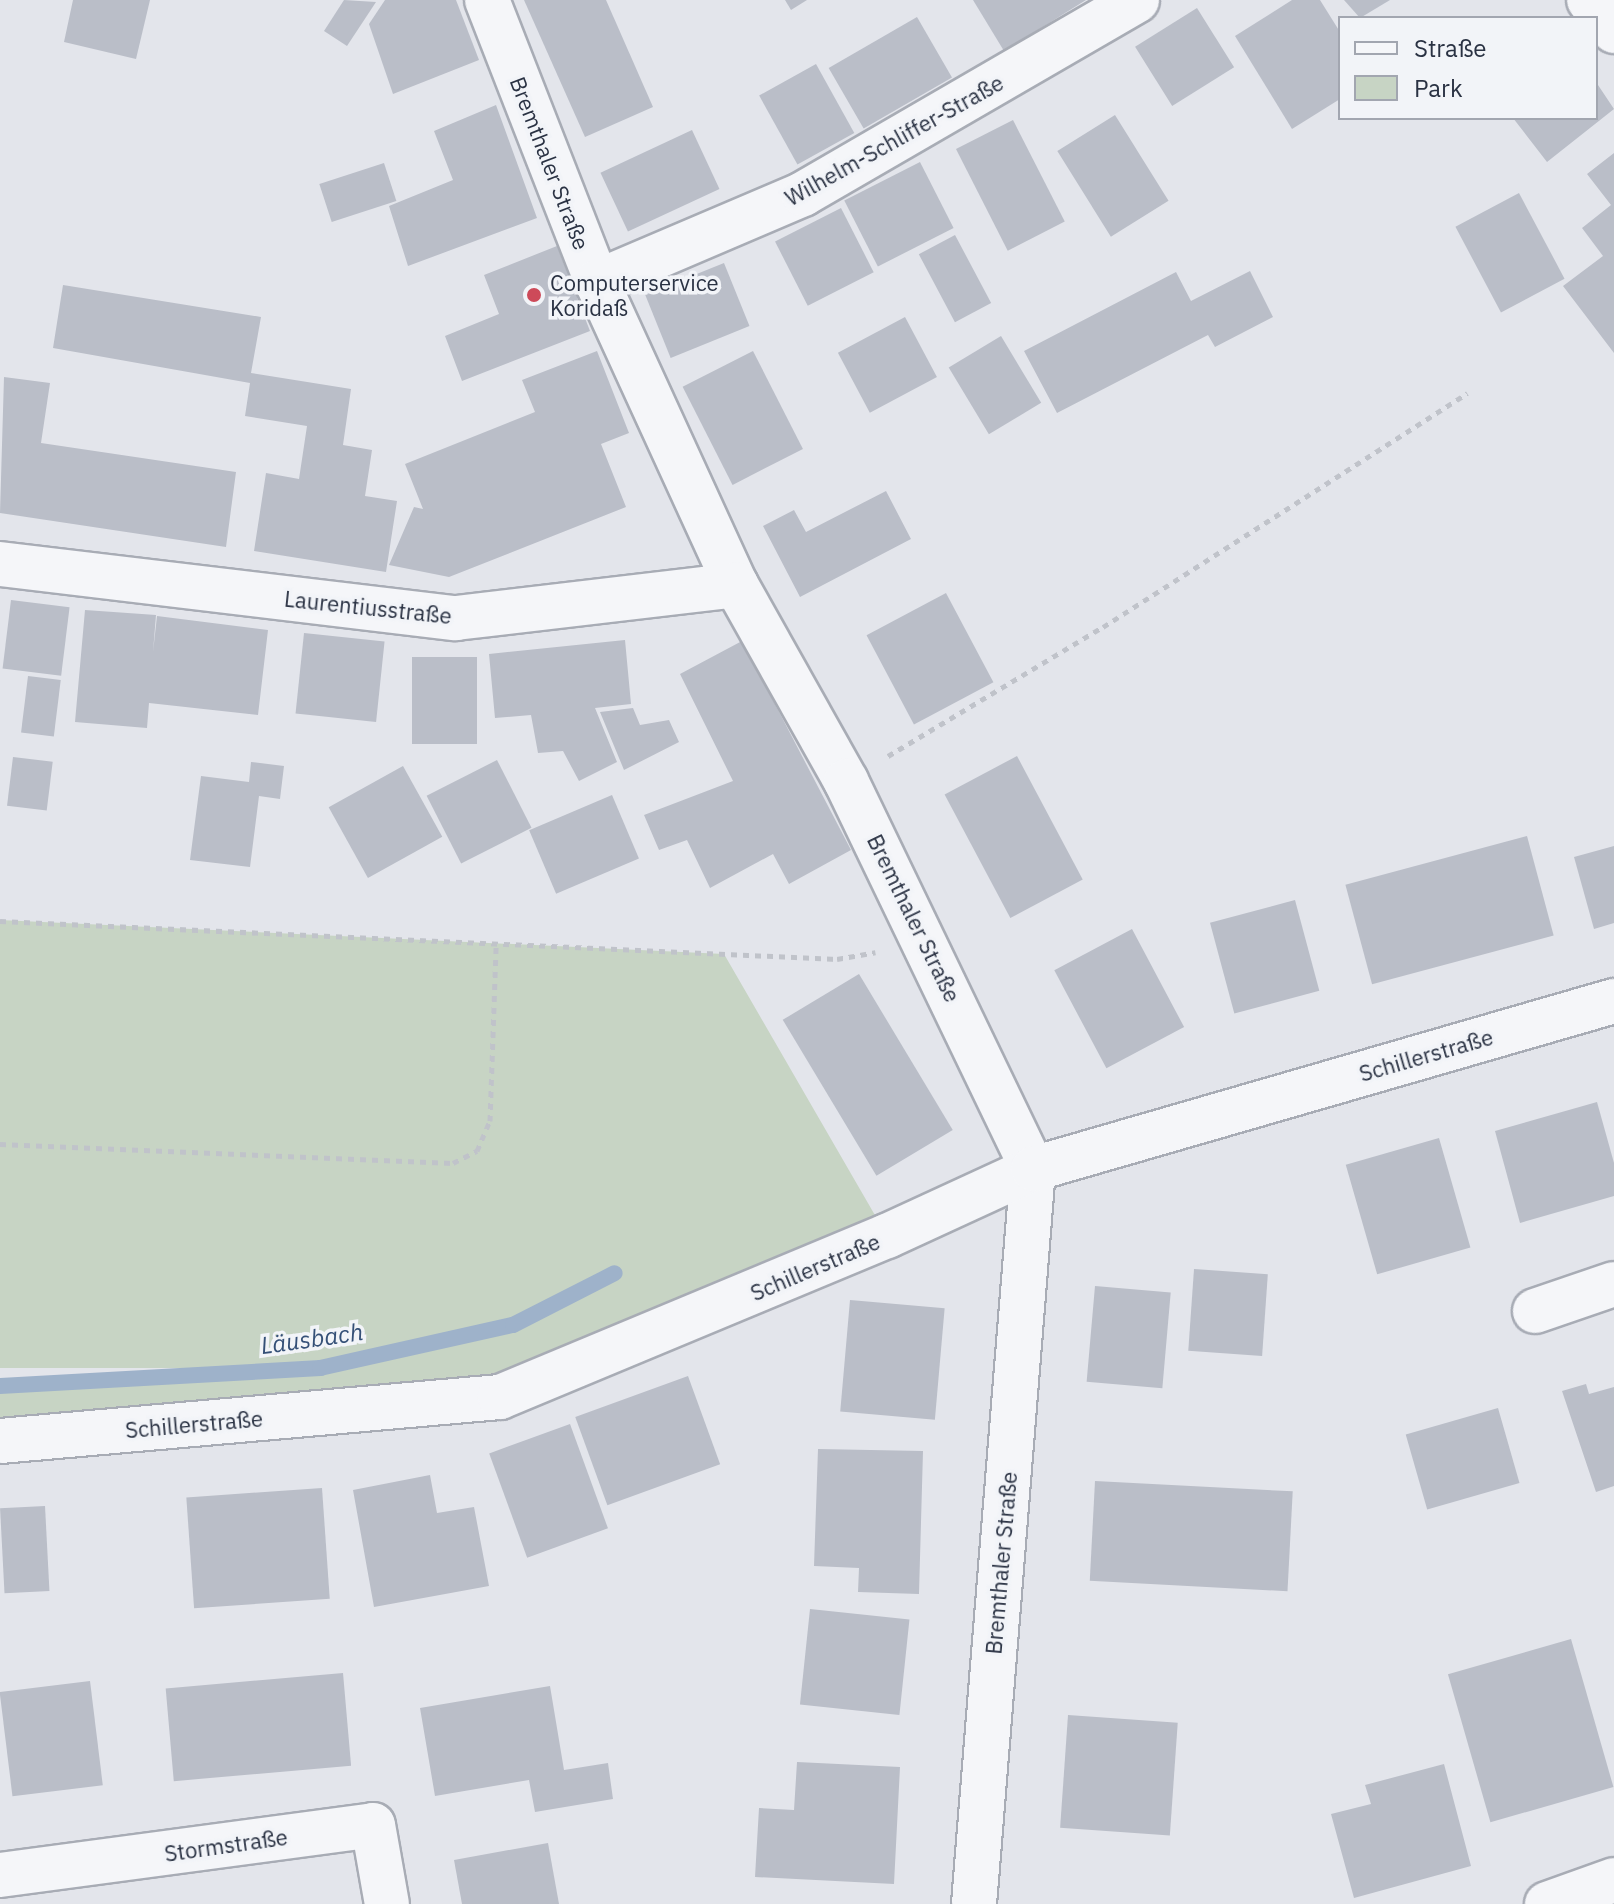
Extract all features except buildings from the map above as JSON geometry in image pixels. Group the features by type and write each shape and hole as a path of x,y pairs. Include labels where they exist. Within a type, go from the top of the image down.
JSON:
{"street":[{"name":"Bremthaler Straße","path":"487,0 597,282 736,585 846,781 927,942 1033,1169 974,1904"},
{"name":"Wilhelm-Schliffer-Straße","path":"597,282 803,194 1137,0"},
{"path":"1589,0 1614,31"},
{"name":"Laurentiusstraße","path":"0,564 456,618 736,585"},
{"name":"Schillerstraße","path":"0,1441 500,1397 887,1236 1033,1169 1614,1003"},
{"path":"1535,1311 1614,1284"},
{"name":"Stormstraße","path":"0,1875 373,1825 387,1904"},
{"path":"1547,1904 1614,1880"}],"path":[{"path":"846,781 1103,627 1467,393"},
{"path":"0,921 837,959 927,942"},
{"path":"0,1144 453,1163 477,1151 490,1121 496,945"}],"green space":[{"path":"0,920 724,954 887,1236 500,1397 0,1441 0,1390 303,1368 0,1368"}],"waterway":[{"name":"Läusbach","path":"0,1386 320,1368 513,1325 615,1273"}],"place":[{"name":"Computerservice Koridaß","path":"534,295"}]}
